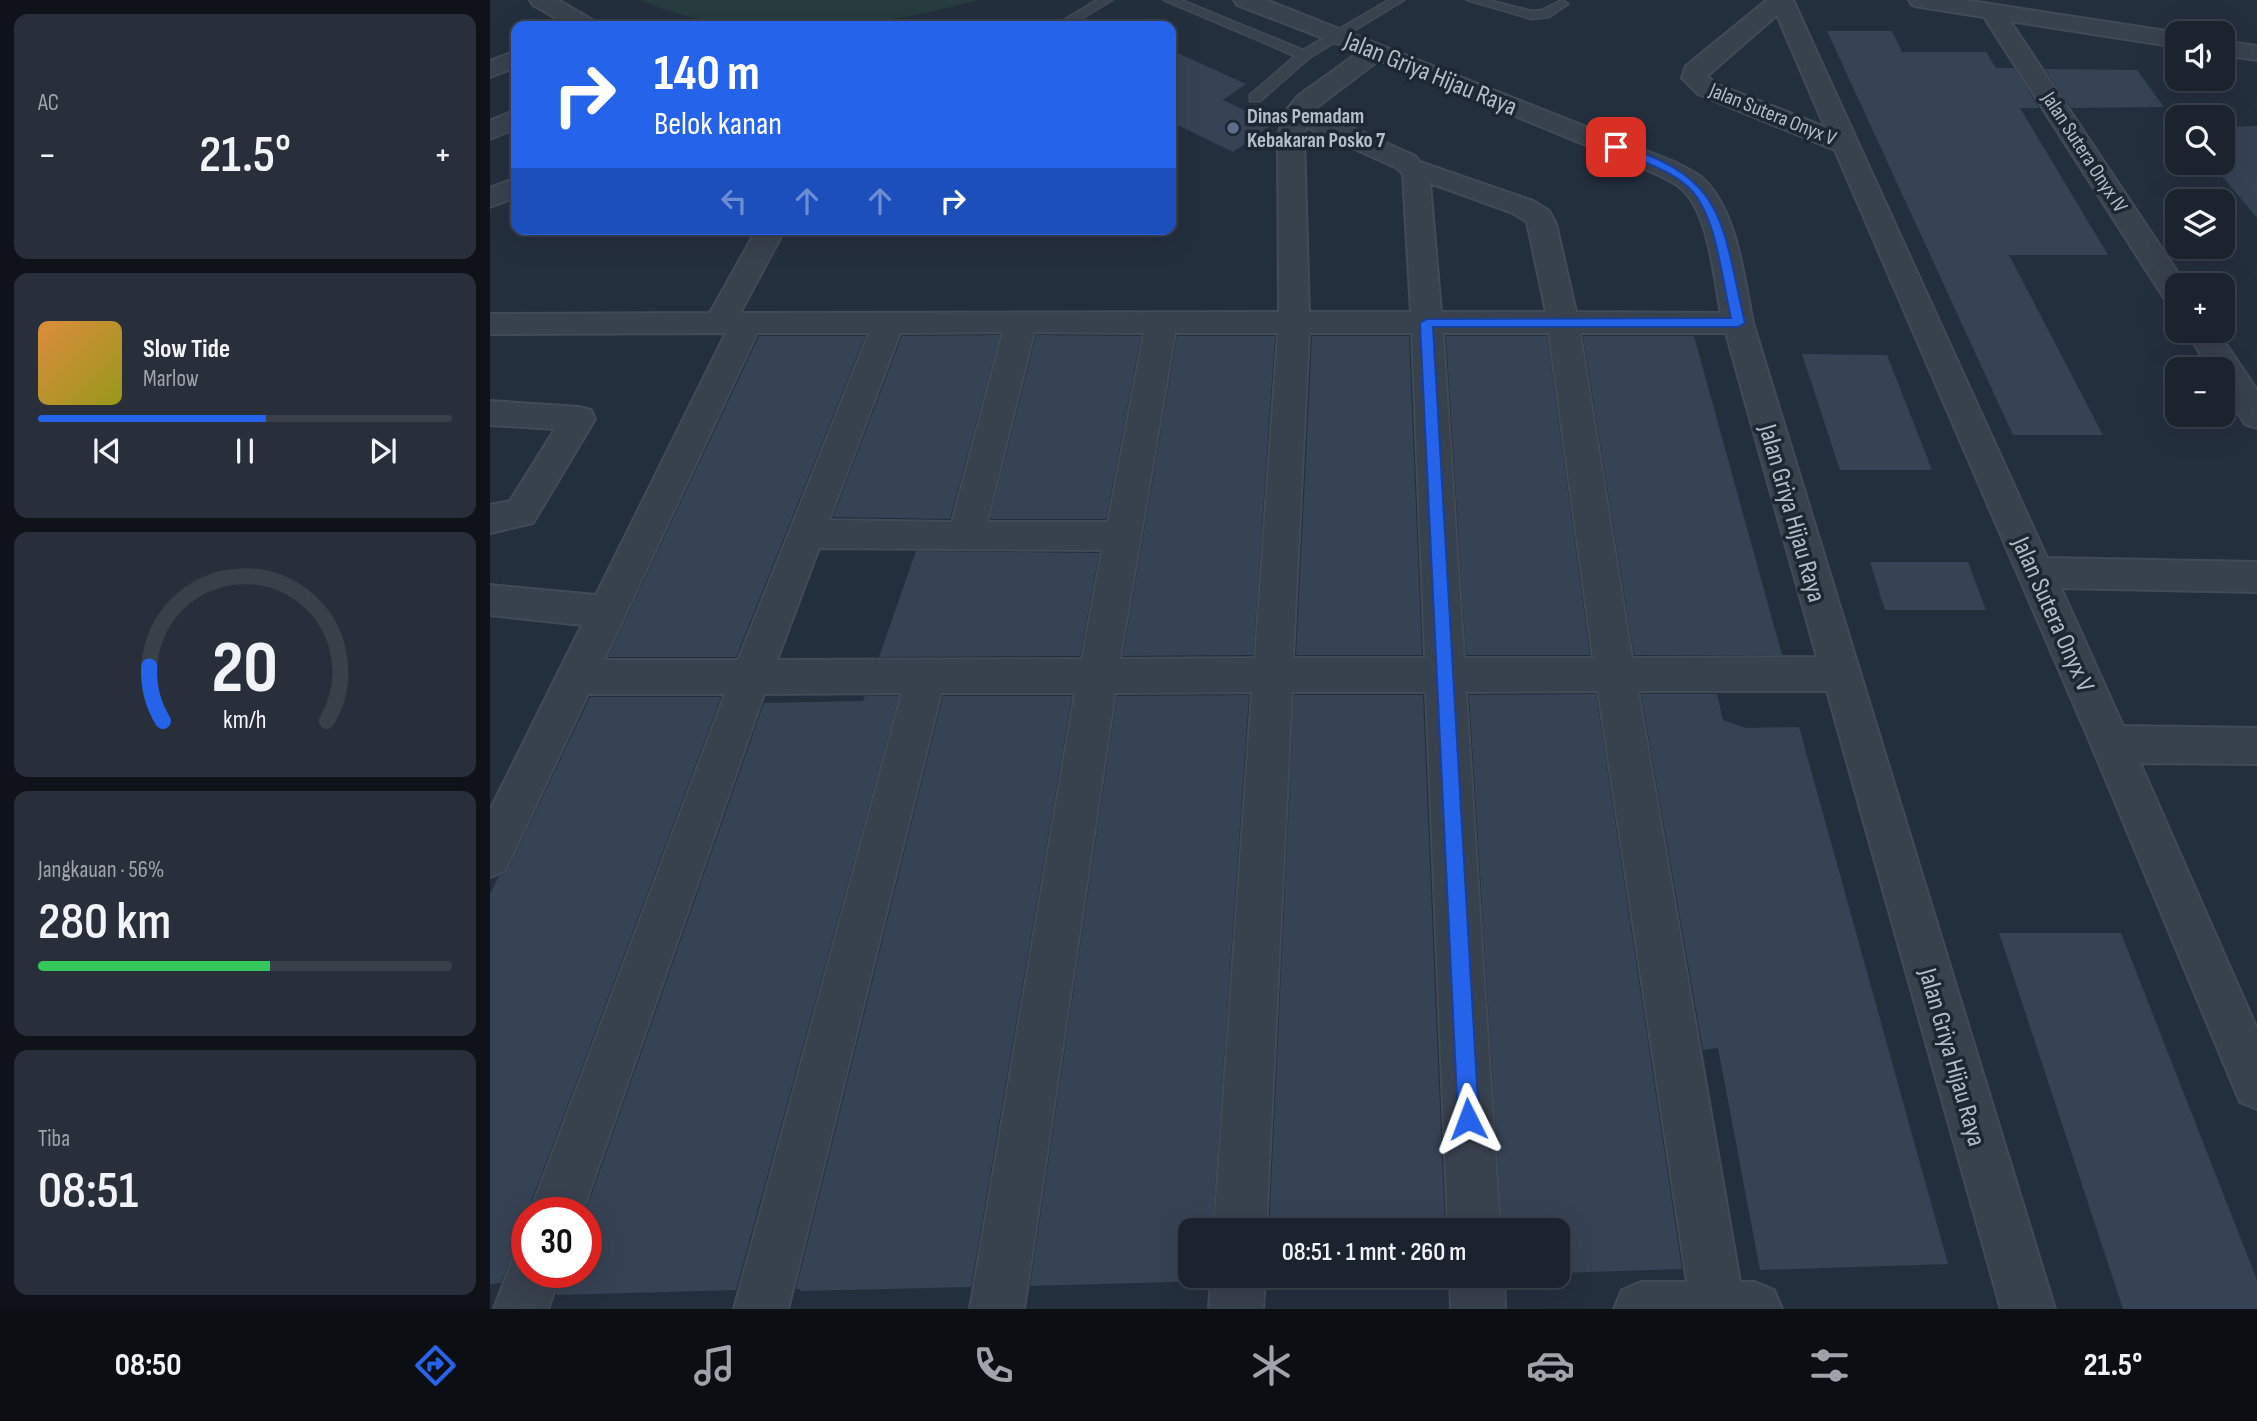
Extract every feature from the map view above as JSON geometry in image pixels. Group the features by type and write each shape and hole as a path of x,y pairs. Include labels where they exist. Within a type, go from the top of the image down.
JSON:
{"street":[{"path":"541,0 577,21"},
{"name":"Jalan Griya Hijau Raya","path":"1245,0 1337,34 1664,167 1692,184 1714,216 1738,323 2028,1309"},
{"name":"Jalan Sutera Onyx V","path":"1846,145 1707,89 1694,78 1695,71 1782,0 2111,744 2257,1086"},
{"path":"1920,0 2165,38"},
{"name":"Jalan Sutera Onyx IV","path":"1992,11 2165,275"},
{"path":"1241,1218 1294,323 1291,137 1297,113 1307,101 1376,51"},
{"path":"2235,51 2255,55"},
{"path":"490,70 511,60"},
{"path":"1297,113 1406,162 1413,168 1523,207 1538,217 1563,323 1615,673 1718,1309"},
{"path":"490,131 511,120"},
{"path":"1413,168 1417,180 1427,323 1473,1218"},
{"path":"490,199 511,188"},
{"path":"490,856 608,612 769,235"},
{"path":"490,324 888,324 950,321 1021,324 1738,323"},
{"path":"562,1197 751,676 888,324"},
{"path":"966,536 1021,324"},
{"path":"998,1309 1098,675 1161,324"},
{"path":"2209,343 2257,416"},
{"path":"490,413 579,419 521,513 490,519"},
{"path":"807,534 1123,536"},
{"path":"2036,573 2257,577"},
{"path":"490,600 608,612"},
{"path":"576,677 1840,674"},
{"path":"761,1309 926,676"},
{"path":"2111,744 2257,746"},
{"path":"521,1309 528,1288"},
{"path":"1236,1309 1237,1288"},
{"path":"1477,1288 1478,1309"},
{"path":"1641,1309 1755,1309"}],"lane":[{"path":"1068,21 1106,0"},
{"path":"1170,0 1304,55"},
{"path":"1255,98 1304,55 1398,0"},
{"path":"1473,0 1532,15 1545,14 1562,4"}],"green space":[{"path":"641,0 977,0 881,21 712,21 680,14"}],"building":[{"path":"1827,31 1892,31 1902,52 1986,52 1996,68 2014,68 2039,108 2020,108 2108,255 2009,255 2103,435 2013,435"},
{"path":"1176,52 1246,84 1223,100 1273,124 1233,152 1176,124"},
{"path":"2045,69 2137,70 2164,107 2071,108"},
{"path":"2257,126 2257,218 2221,175 2235,175 2235,127"},
{"path":"1000,335 950,519 833,517 902,336"},
{"path":"1036,335 1141,336 1106,519 990,519"},
{"path":"759,336 865,336 736,657 608,657"},
{"path":"1177,336 1275,336 1253,655 1123,656"},
{"path":"1312,336 1409,336 1422,655 1296,655"},
{"path":"1446,336 1547,336 1590,655 1466,655"},
{"path":"1583,336 1694,336 1782,655 1634,655"},
{"path":"1802,354 1887,355 1932,470 1840,470"},
{"path":"916,551 1099,553 1080,656 879,657"},
{"path":"1870,562 1968,562 1986,610 1885,610"},
{"path":"1596,694 1682,1269 1570,1273 1570,1218 1501,1218 1469,695"},
{"path":"1641,694 1717,694 1723,720 1746,728 1799,727 1948,1264 1760,1270 1718,1048 1703,1050"},
{"path":"1249,695 1213,1218 1178,1218 1178,1282 1030,1286 1117,696"},
{"path":"1294,695 1423,695 1445,1218 1270,1218"},
{"path":"865,696 899,696 736,1290 556,1295 558,1288 602,1288 602,1197 591,1197 764,703 863,701"},
{"path":"943,696 1072,696 971,1287 800,1291 796,1289"},
{"path":"590,697 721,697 533,1197 511,1197 511,1257 501,1283 490,1284 490,894 499,876 507,872"},
{"path":"1999,933 2121,933 2257,1280 2257,1309 2123,1309"}],"place":[{"name":"Dinas Pemadam Kebakaran Posko 7","path":"1233,128"}],"route":[{"path":"1468,1119 1427,323 1738,323 1714,216 1705,199 1692,184 1664,167 1616,147"}]}
